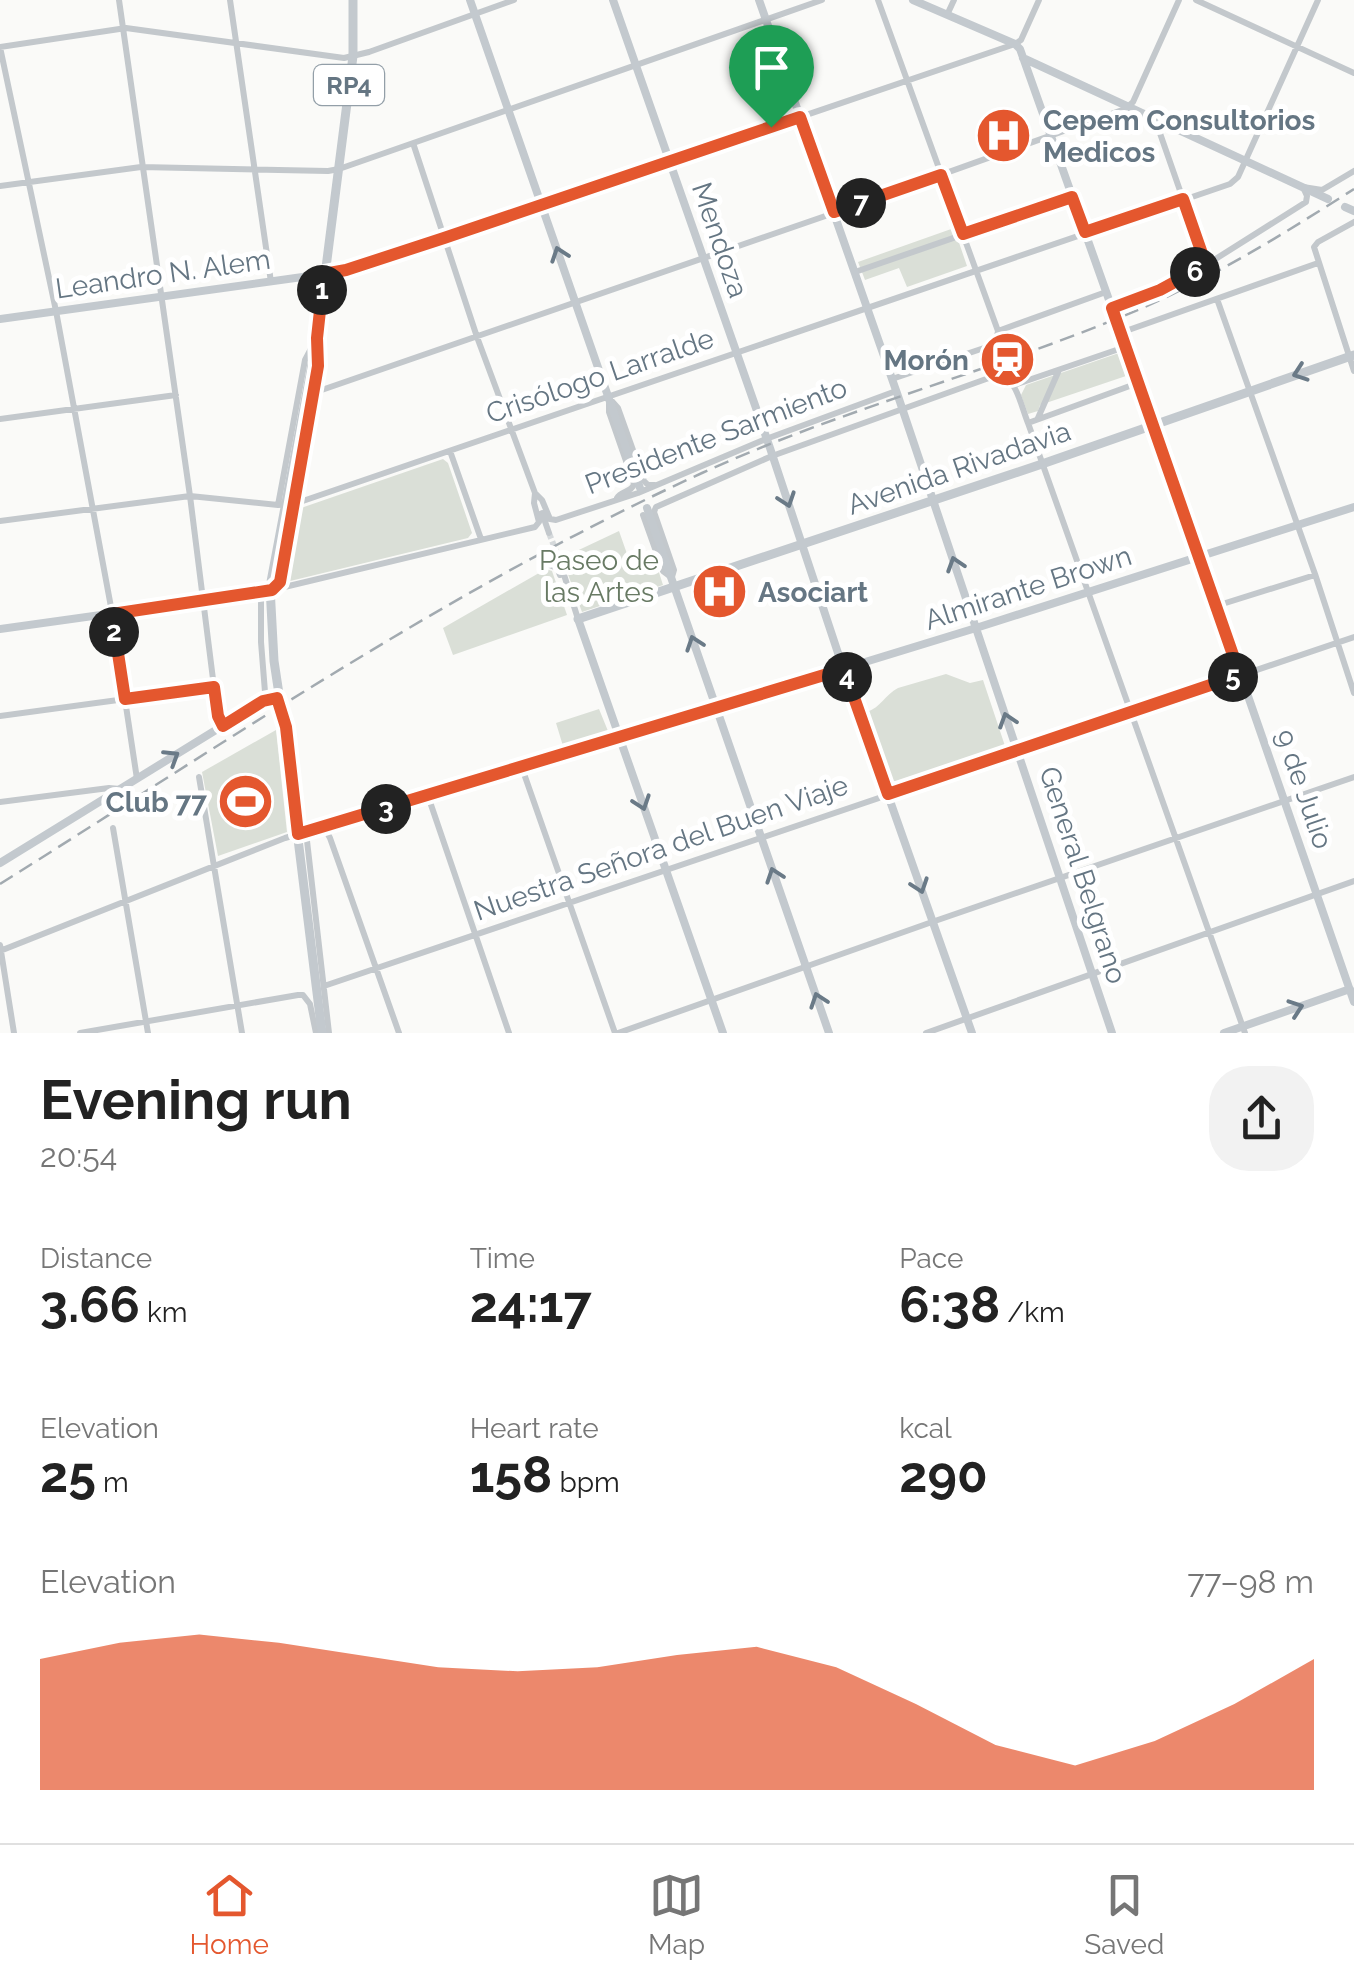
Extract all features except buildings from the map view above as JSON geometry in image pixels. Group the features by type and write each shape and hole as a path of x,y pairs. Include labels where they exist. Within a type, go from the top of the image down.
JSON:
{"main road":[{"name":"RP4","path":"322,1031 274,661 271,577 317,338 353,56 353,0"},
{"name":"Avenida Rivadavia","path":"578,620 674,583 802,545 1352,356"}],"street":[{"path":"119,0 218,716 223,726"},
{"path":"230,0 271,282"},
{"path":"470,0 609,398 646,489"},
{"path":"137,779 112,614 56,311 0,47 123,28 338,58 514,0"},
{"name":"Mendoza","path":"613,0 972,1033"},
{"name":"General Belgrano","path":"759,0 934,500 1112,1033"},
{"path":"0,186 141,167 339,169 822,0"},
{"path":"878,0 998,330 989,346 892,379"},
{"path":"913,0 1015,44 1021,40 1039,0"},
{"path":"947,15 954,0"},
{"path":"313,393 1130,106 1180,0"},
{"path":"1196,0 1354,73"},
{"path":"1246,160 1318,0"},
{"name":"Leandro N. Alem","path":"0,319 346,270 1015,44"},
{"name":"9 de Julio","path":"1015,44 1020,48 1354,1002"},
{"path":"1023,58 1328,199"},
{"path":"1154,118 1206,265"},
{"path":"413,144 477,337 549,533"},
{"name":"Crisólogo Larralde","path":"0,521 190,496 285,503 609,398 1235,181 1246,160"},
{"path":"1303,187 1326,188 1354,170"},
{"path":"1112,308 1160,290 1206,265 1304,203 1308,199 1303,187"},
{"path":"855,272 1072,197"},
{"path":"1354,222 1314,247 1354,371"},
{"path":"1120,333 1318,263"},
{"path":"998,330 1106,292"},
{"path":"1217,298 1354,693"},
{"path":"285,503 313,393 318,366 317,338"},
{"path":"317,338 305,360 285,503 280,582 272,590 272,659 286,727 324,986 322,1031"},
{"path":"1125,346 1014,385 1244,1030"},
{"path":"1037,419 1060,369"},
{"name":"Presidente Sarmiento","path":"648,511 772,456 1000,374 1014,385"},
{"path":"1028,423 1138,384"},
{"name":"Presidente Sarmiento","path":"535,493 552,520 646,489 896,391"},
{"path":"0,420 176,396"},
{"path":"609,398 618,408 648,485 646,489"},
{"path":"609,398 609,412 634,484 617,499"},
{"path":"450,451 481,540"},
{"path":"0,630 272,590 481,540 538,525 535,493"},
{"name":"Almirante Brown","path":"716,708 1354,507"},
{"path":"648,511 829,1033"},
{"path":"559,559 723,1033"},
{"path":"547,564 558,568 570,596"},
{"path":"1216,606 1315,574"},
{"path":"260,592 263,701"},
{"name":"Nuestra Señora del Buen Viaje","path":"324,986 1354,636"},
{"path":"0,716 214,687"},
{"path":"0,864 263,701 277,698"},
{"path":"14,1033 0,949 302,833 716,708"},
{"path":"522,768 616,1033 1354,777"},
{"path":"198,777 242,1033"},
{"path":"0,802 121,789"},
{"path":"428,796 509,1033"},
{"path":"324,827 399,1033"},
{"path":"113,828 148,1033"},
{"path":"926,1033 1354,881"},
{"path":"1224,1033 1244,1030 1352,988"},
{"path":"80,1033 298,996 306,997 322,1031"}],"green space":[{"path":"954,228 967,266 907,287 899,268 865,280 858,262"},
{"path":"1119,353 1125,358 1129,375 1040,405 1038,411 1028,414 1021,395 1026,385"},
{"path":"443,459 448,463 472,533 468,538 286,582 283,579 301,508"},
{"name":"Paseo de las Artes","path":"619,531 633,571 656,563 663,585 582,612 563,561"},
{"path":"546,569 552,571 567,615 453,655 443,628"},
{"path":"946,674 970,683 983,680 1005,746 896,783 889,780 867,712 898,688"},
{"path":"599,709 608,731 563,746 556,723"},
{"name":"Club 77","path":"276,730 287,832 218,856 202,772"}],"tunnel":[{"path":"549,533 559,559"}],"railway":[{"path":"0,884 344,667 610,517 756,450 1140,309 1223,268 1354,189"}],"place":[{"name":"Cepem Consultorios Medicos","path":"1004,136"},
{"name":"Morón","path":"1008,360"},
{"name":"Asociart","path":"719,592"},
{"name":"Club 77","path":"246,802"}],"route":[{"path":"800,117 834,212 941,175 963,234 1072,197 1085,232 1183,199 1206,265 1160,290 1112,308 1240,675 888,794 844,669 298,834 286,727 277,698 263,701 223,726 214,687 125,699 112,614 272,590 280,582 318,366 324,274 444,238 771,127 800,117"}]}
